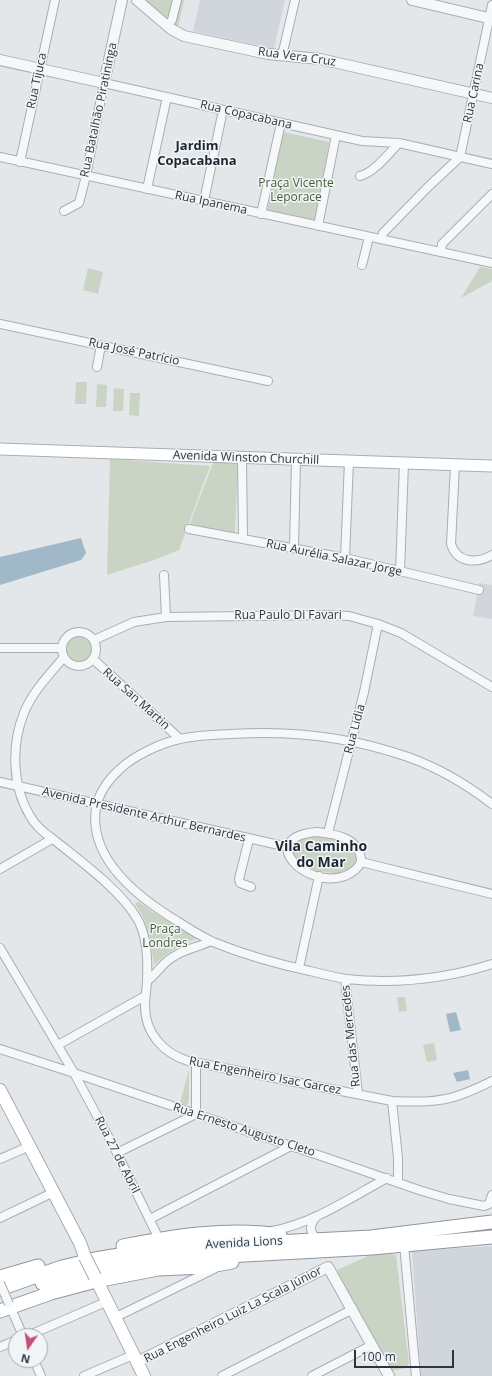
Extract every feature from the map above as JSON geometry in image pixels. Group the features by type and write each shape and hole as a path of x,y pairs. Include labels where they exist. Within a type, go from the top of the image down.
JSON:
{"highway":[{"name":"Avenida Lions","path":"0,1289 62,1267 94,1259 161,1248 372,1237 492,1221"},
{"path":"0,1277 84,1255 159,1239 220,1233 259,1233 313,1239"},
{"name":"Avenida Lions","path":"5,1305 58,1278 98,1268 154,1260 372,1248 492,1237"},
{"path":"5,1305 51,1293 95,1279 158,1269 205,1268 259,1254"}],"main road":[{"name":"Avenida Winston Churchill","path":"0,449 492,466"},
{"path":"0,1090 51,1194"},
{"path":"0,1106 23,1149 80,1243 106,1302 144,1376"}],"street":[{"name":"Rua Tijuca","path":"20,162 55,0"},
{"name":"Rua Batalhão Piratininga","path":"64,211 78,204 86,176 122,0"},
{"name":"Rua Vera Cruz","path":"137,0 176,33 184,36 268,54 320,59 492,98"},
{"path":"167,26 172,20 177,0"},
{"path":"282,56 295,0"},
{"path":"412,0 491,19"},
{"name":"Rua Carina","path":"460,157 491,19 492,5"},
{"name":"Rua Copacabana","path":"0,60 336,135 366,141 399,143 492,164"},
{"path":"147,189 167,97"},
{"path":"204,201 223,110"},
{"path":"261,214 280,123"},
{"path":"318,226 336,135"},
{"path":"360,176 373,170 399,143"},
{"path":"381,239 383,233 460,157"},
{"name":"Rua Ipanema","path":"0,158 492,263"},
{"path":"441,252 442,244 492,194"},
{"path":"362,265 369,237"},
{"name":"Rua José Patrício","path":"0,324 268,381"},
{"path":"97,367 101,345"},
{"path":"242,458 244,539"},
{"path":"294,548 296,460"},
{"path":"345,558 349,461"},
{"path":"400,572 404,463"},
{"path":"455,465 452,548 455,554 462,558 474,561 484,559 492,555"},
{"name":"Rua Aurélia Salazar Jorge","path":"189,529 345,558 479,590"},
{"path":"164,575 166,617"},
{"name":"Rua Paulo Di Favari","path":"94,640 134,622 166,617 349,616 378,624 401,633 492,687"},
{"name":"Rua Lidia","path":"328,833 364,692 378,624"},
{"path":"73,633 88,634 94,640 96,650 93,659 87,664 80,666 69,663 64,657 62,648 64,641 73,633"},
{"path":"0,648 62,648"},
{"path":"18,786 16,756 19,728 24,712 40,686 64,657"},
{"name":"Rua San Martin","path":"93,659 180,739"},
{"path":"492,804 472,789 447,774 430,766 388,751 351,742 293,733 270,732 208,735 180,739 141,754 126,763 106,784 100,794 97,804 95,821 96,833 105,855 116,870 139,894 153,905 211,941 268,961 344,979 382,980 433,978 458,974 492,964"},
{"name":"Avenida Presidente Arthur Bernardes","path":"0,782 288,847"},
{"name":"Rua Engenheiro Isac Garcez","path":"18,786 23,803 30,817 52,839 96,874 133,913 141,928 145,945 147,963 145,996 146,1020 154,1037 170,1053 182,1059 196,1063 392,1101 418,1102 445,1099 460,1095 492,1081"},
{"path":"317,832 328,833 342,837 356,846 359,851 361,862 355,870 334,878 319,876 305,871 292,862 289,857 288,847 293,839 302,834 317,832"},
{"path":"0,870 52,839"},
{"path":"249,839 239,879 240,882 251,887"},
{"path":"361,862 492,894"},
{"path":"299,968 319,876"},
{"path":"147,981 165,962 172,957 185,950 211,941"},
{"name":"Rua 27 de Abril","path":"0,948 74,1073 117,1153 159,1239"},
{"name":"Rua das Mercedes","path":"344,979 358,1094"},
{"path":"58,1045 145,996"},
{"name":"Rua Ernesto Augusto Cleto","path":"0,1049 449,1199 482,1206 489,1204 492,1195"},
{"path":"117,1153 196,1114 196,1063"},
{"path":"392,1101 398,1158 398,1182"},
{"path":"150,1219 291,1146"},
{"path":"0,1159 23,1149"},
{"path":"259,1233 290,1227 316,1217 387,1178"},
{"path":"0,1218 51,1194"},
{"path":"313,1239 311,1230 312,1223 316,1217"},
{"path":"404,1244 416,1376"},
{"path":"114,1318 223,1264"},
{"name":"Rua Engenheiro Luiz La Scala Júnior","path":"135,1359 328,1267 353,1310"},
{"path":"0,1283 5,1305 18,1328"},
{"path":"46,1328 106,1302"},
{"path":"222,1376 353,1310 389,1376"},
{"path":"312,1376 372,1345"},
{"path":"84,1376 135,1359"}],"shaded area":[{"path":"200,0 285,0 274,49 193,31"},
{"path":"479,583 492,585 492,619 473,616"},
{"path":"492,1246 492,1376 421,1376 412,1251"}],"green space":[{"path":"184,0 178,28 147,1"},
{"name":"Praça Vicente Leporace","path":"283,132 329,142 315,222 267,212"},
{"path":"480,267 492,269 492,281 461,298"},
{"path":"88,268 103,272 98,294 83,290"},
{"path":"76,382 87,382 86,404 75,404"},
{"path":"97,384 107,385 106,407 96,407"},
{"path":"114,388 124,389 123,411 113,411"},
{"path":"130,393 140,393 139,416 129,415"},
{"path":"110,459 210,466 179,550 154,560 107,575"},
{"path":"213,463 238,463 235,533 189,526"},
{"path":"76,633 82,633 92,640 95,649 94,655 88,662 82,665 76,665 66,658 63,652 63,646 70,636"},
{"path":"314,834 342,841 347,845 354,854 356,860 352,867 348,871 334,873 313,870 304,867 292,858 290,844 296,839"},
{"name":"Praça Londres","path":"138,901 151,911 198,938 174,949 154,965 146,926 140,911 135,904"},
{"path":"397,997 405,997 407,1011 399,1012"},
{"path":"434,1043 437,1060 427,1062 423,1045"},
{"path":"189,1069 189,1099 188,1104 186,1105 180,1103"},
{"path":"377,1252 396,1255 409,1363 406,1368 389,1371 337,1270"}],"water":[{"path":"81,538 86,553 81,560 0,585 0,557"},
{"path":"456,1012 461,1030 450,1032 446,1014"},
{"path":"468,1070 470,1079 457,1082 453,1073"}],"district":[{"name":"Jardim Copacabana","path":"197,154"},
{"name":"Vila Caminho do Mar","path":"321,856"}]}
